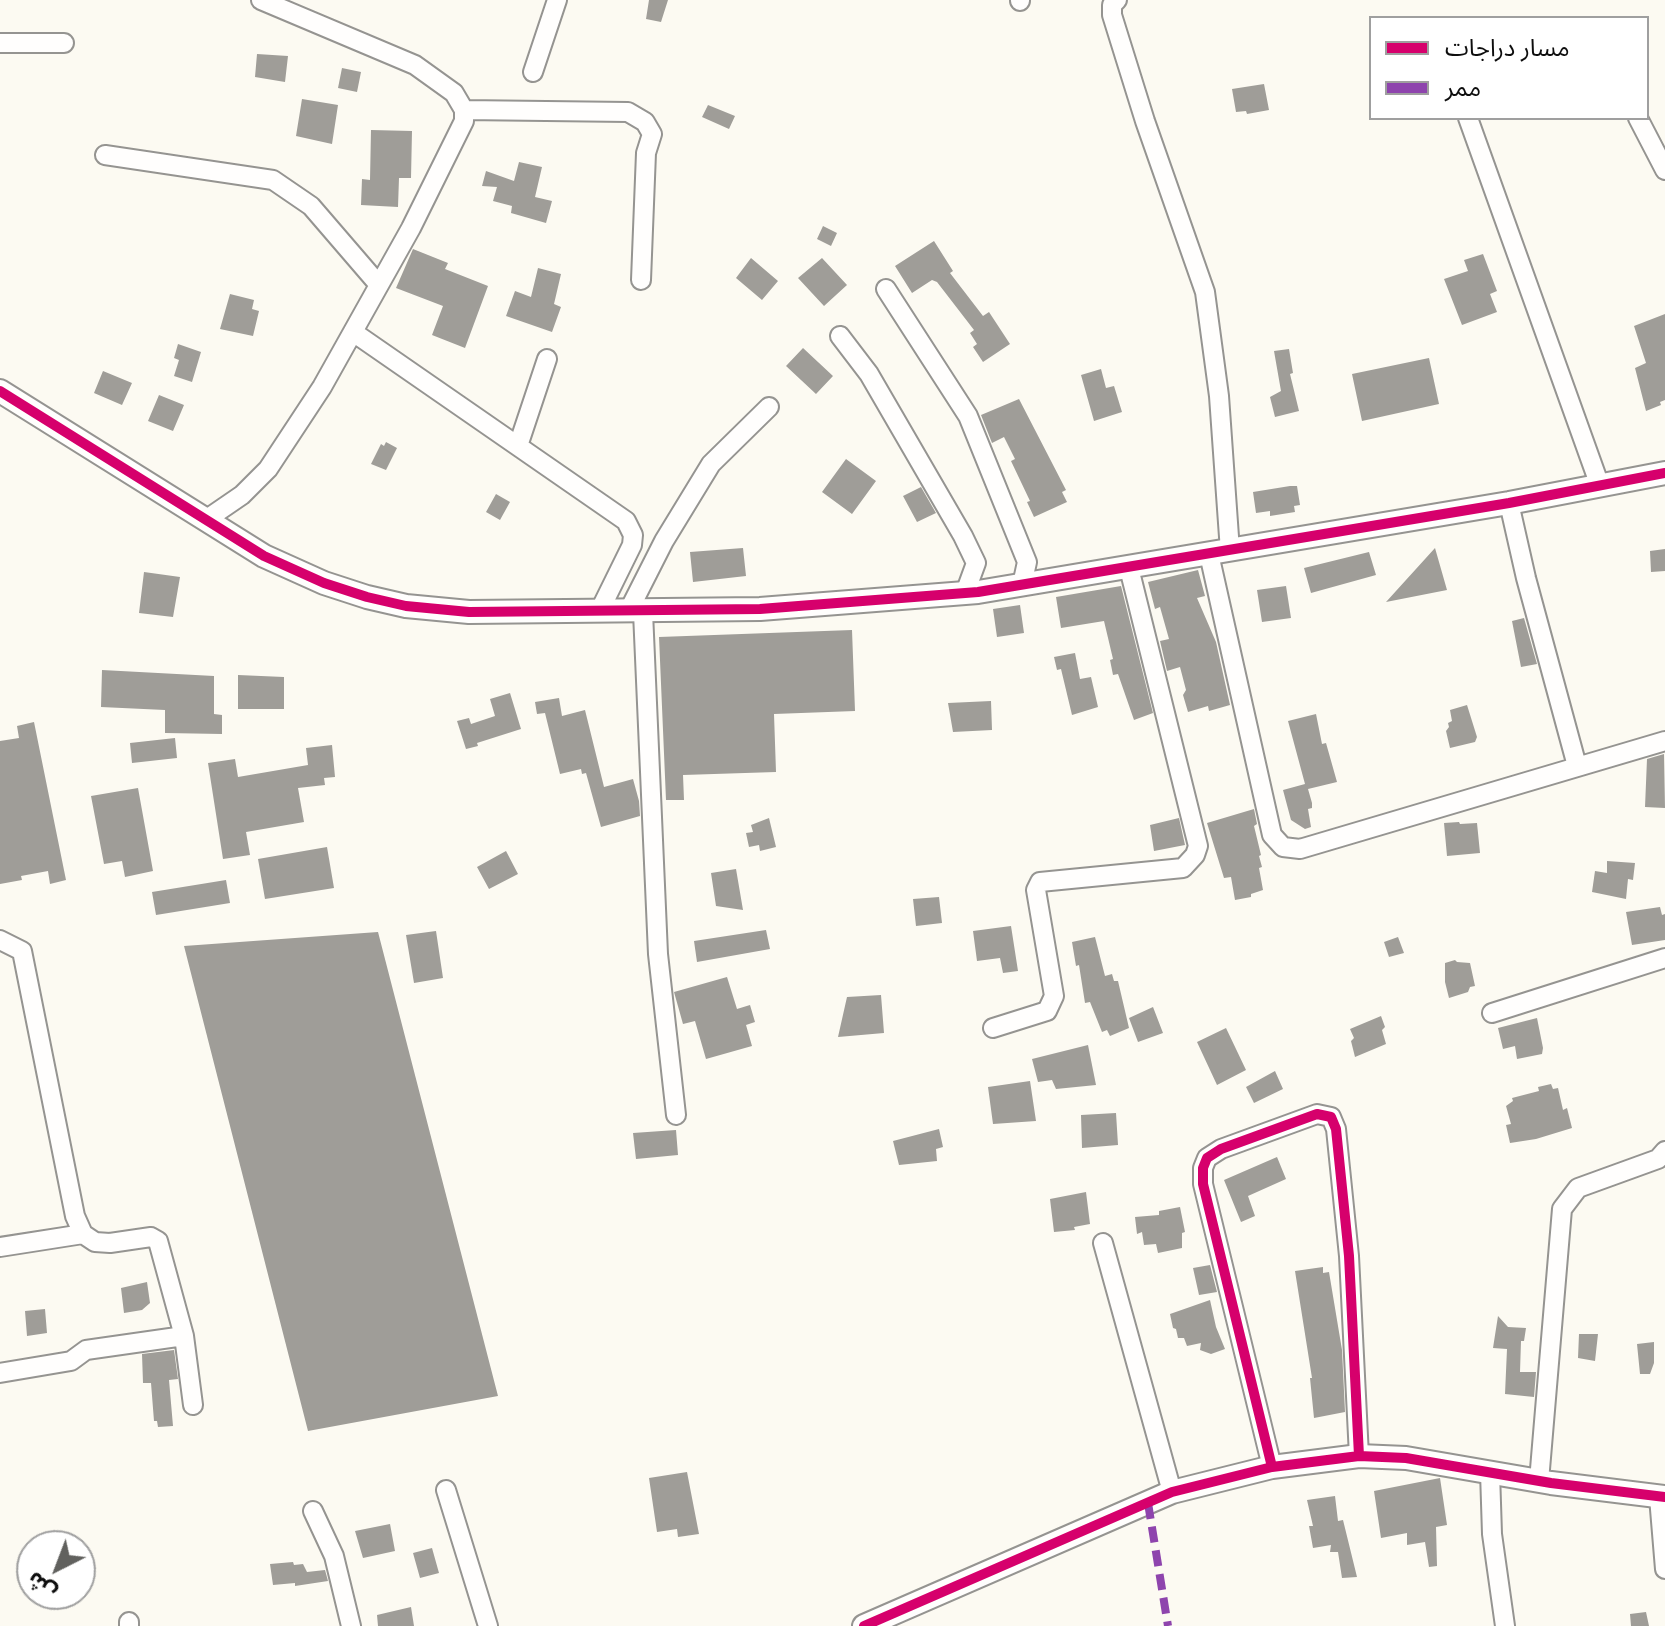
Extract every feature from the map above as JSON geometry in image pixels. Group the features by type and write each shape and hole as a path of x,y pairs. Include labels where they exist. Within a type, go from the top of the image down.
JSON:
{"street":[{"path":"207,519 242,495 268,469 322,387 411,228 464,121 464,110 454,93 415,65 261,0"},
{"path":"533,72 557,0"},
{"path":"1117,0 1112,5 1112,15 1145,121 1205,292 1219,396 1220,552 1272,835 1283,847 1300,849 1665,741"},
{"path":"0,43 64,43"},
{"path":"464,110 628,112 645,122 652,134 646,153 641,280"},
{"path":"1469,120 1600,486"},
{"path":"1639,120 1665,170"},
{"path":"105,155 273,180 311,206 379,285"},
{"path":"886,289 968,416 1027,562 1022,585"},
{"path":"353,332 626,521 633,535 632,545 599,612"},
{"path":"840,336 869,374 963,536 976,563 965,593"},
{"path":"518,446 547,359"},
{"path":"0,391 264,556 324,583 367,597 406,606 469,612 760,609 965,593 1509,503 1665,473"},
{"path":"676,1115 658,954 635,612 664,541 711,464 769,407"},
{"path":"1509,503 1577,766"},
{"path":"993,1028 1047,1011 1054,996 1036,890 1040,882 1183,868 1195,855 1198,846 1129,568"},
{"path":"0,940 22,951 75,1216 83,1234 95,1242 151,1237 158,1241 184,1336 193,1405"},
{"path":"1492,1013 1665,958"},
{"path":"1272,1467 1203,1184 1203,1168 1207,1158 1221,1149 1317,1114 1331,1117 1336,1129 1349,1256 1359,1456"},
{"path":"1539,1481 1562,1209 1578,1188 1658,1159 1665,1151"},
{"path":"0,1247 83,1234"},
{"path":"1103,1243 1172,1492"},
{"path":"0,1373 71,1361 86,1350 184,1336"},
{"path":"864,1626 1172,1492 1272,1467 1359,1456 1406,1458 1539,1481 1662,1497 1665,1569"},
{"path":"1490,1472 1492,1534 1505,1626"},
{"path":"446,1490 488,1626"},
{"path":"313,1511 334,1556 351,1626"}],"building":[{"path":"649,0 668,0 661,22 646,19"},
{"path":"257,54 288,56 285,82 255,77"},
{"path":"342,68 361,72 357,92 338,88"},
{"path":"1264,84 1269,110 1247,114 1246,111 1236,112 1232,89"},
{"path":"302,99 338,105 332,144 296,136"},
{"path":"708,105 735,116 729,129 702,117"},
{"path":"371,130 412,131 411,178 399,178 398,207 361,205 362,179 370,180"},
{"path":"519,162 542,167 535,197 552,201 546,223 511,213 512,206 493,201 497,187 482,186 486,171 514,181"},
{"path":"823,226 837,233 831,246 817,239"},
{"path":"934,241 953,271 950,273 983,316 989,312 1010,344 983,362 973,347 977,344 970,333 974,330 937,282 932,280 912,293 895,266"},
{"path":"413,249 448,263 445,269 488,286 465,348 432,335 443,306 396,288"},
{"path":"1483,254 1497,291 1490,294 1497,312 1462,325 1444,279 1468,271 1464,260"},
{"path":"751,258 778,281 762,300 736,278"},
{"path":"822,258 847,285 824,306 798,278"},
{"path":"538,268 561,274 554,304 561,307 552,332 506,316 515,291 531,297"},
{"path":"230,294 254,300 252,309 259,311 253,336 220,329"},
{"path":"1665,314 1665,400 1646,411 1635,368 1646,363 1634,326"},
{"path":"178,344 201,352 192,382 174,376 179,360 174,358"},
{"path":"803,348 833,376 816,394 786,366"},
{"path":"1289,349 1293,373 1290,374 1299,411 1275,417 1270,397 1281,391 1274,351"},
{"path":"1429,358 1439,404 1362,421 1352,374"},
{"path":"1101,369 1106,388 1114,386 1122,412 1094,421 1081,375"},
{"path":"103,371 132,383 122,405 94,393"},
{"path":"159,395 184,405 173,431 148,421"},
{"path":"1019,399 1066,490 1062,492 1067,502 1034,517 1011,461 1015,459 1004,437 992,443 981,415"},
{"path":"386,442 397,448 386,470 371,464 381,444 384,446"},
{"path":"846,459 876,481 852,514 822,492"},
{"path":"1297,486 1300,505 1294,506 1295,512 1270,516 1270,511 1256,513 1253,492"},
{"path":"921,487 936,513 917,522 903,496"},
{"path":"496,494 510,502 500,520 486,512"},
{"path":"743,548 746,576 693,582 690,552"},
{"path":"1435,548 1447,590 1386,602"},
{"path":"1665,549 1665,571 1651,572 1650,551"},
{"path":"1369,552 1376,575 1311,593 1304,568"},
{"path":"1198,570 1205,596 1197,598 1216,642 1230,705 1209,711 1208,706 1188,712 1180,667 1167,671 1160,641 1169,639 1160,607 1155,609 1148,582"},
{"path":"144,572 180,577 173,617 139,613"},
{"path":"1121,586 1153,713 1134,720 1118,674 1113,675 1110,660 1113,659 1104,621 1061,628 1056,597"},
{"path":"1286,586 1291,618 1262,622 1257,590"},
{"path":"1020,605 1024,633 997,637 993,609"},
{"path":"1524,618 1537,664 1521,667 1512,621"},
{"path":"852,630 855,711 774,714 776,772 683,775 684,800 666,800 659,637"},
{"path":"1075,653 1080,679 1091,677 1098,707 1072,715 1061,669 1057,670 1054,657"},
{"path":"102,670 214,676 214,714 222,715 222,734 165,733 165,710 101,707"},
{"path":"238,675 284,677 284,709 238,709"},
{"path":"510,693 521,729 466,749 457,721 469,718 471,724 495,716 490,699"},
{"path":"559,698 562,716 585,710 604,787 633,779 640,816 601,827 586,773 582,774 581,769 560,774 545,713 537,714 535,702"},
{"path":"991,701 992,730 953,732 948,703"},
{"path":"1467,705 1477,737 1475,742 1450,748 1446,731 1448,723 1452,721 1450,710"},
{"path":"1316,714 1322,744 1326,743 1337,782 1308,789 1312,803 1312,808 1308,809 1311,827 1305,829 1291,820 1283,790 1305,784 1288,721"},
{"path":"34,722 66,880 50,884 48,871 0,884 0,741 19,738 17,726"},
{"path":"175,738 177,758 132,763 130,743"},
{"path":"332,745 335,777 324,778 325,785 298,788 304,822 246,832 250,855 223,859 208,763 235,759 238,777 308,765 306,748"},
{"path":"1664,754 1665,808 1645,807 1647,759"},
{"path":"138,788 153,871 125,877 122,861 104,864 91,796"},
{"path":"1254,809 1263,890 1251,894 1251,897 1235,900 1231,877 1224,878 1207,823"},
{"path":"769,818 776,847 760,851 759,845 749,847 746,833 753,832 751,825"},
{"path":"1179,818 1185,845 1154,851 1150,825"},
{"path":"1444,823 1477,823 1480,853 1447,856"},
{"path":"327,847 334,888 265,899 258,859"},
{"path":"506,851 518,874 489,889 477,867"},
{"path":"1607,861 1635,863 1633,880 1628,879 1626,899 1592,892 1595,871 1607,873"},
{"path":"736,869 743,910 716,906 711,873"},
{"path":"226,880 230,903 156,915 152,892"},
{"path":"939,897 942,923 916,926 913,899"},
{"path":"1660,907 1662,915 1665,914 1665,940 1632,945 1626,912"},
{"path":"1011,926 1018,971 1003,973 1000,958 977,961 973,931"},
{"path":"766,930 770,949 697,962 694,941"},
{"path":"436,931 443,978 414,983 406,935"},
{"path":"378,932 498,1396 308,1431 184,946"},
{"path":"1095,937 1105,976 1112,974 1114,981 1118,981 1129,1028 1110,1036 1107,1030 1102,1032 1090,1002 1085,1003 1072,942"},
{"path":"1398,937 1404,953 1389,957 1384,942"},
{"path":"1455,960 1470,963 1475,986 1470,987 1468,992 1449,998 1445,963"},
{"path":"727,977 737,1009 750,1005 755,1022 746,1025 752,1046 706,1059 695,1021 683,1024 674,992"},
{"path":"881,995 884,1033 838,1037 847,997"},
{"path":"1153,1007 1163,1033 1138,1042 1129,1018"},
{"path":"1381,1016 1386,1044 1355,1057 1350,1029"},
{"path":"1537,1018 1542,1054 1517,1059 1515,1046 1503,1049 1498,1028"},
{"path":"1226,1028 1246,1070 1217,1085 1197,1042"},
{"path":"1088,1045 1096,1085 1056,1089 1052,1080 1038,1082 1032,1059"},
{"path":"1275,1071 1283,1089 1254,1103 1246,1087"},
{"path":"1030,1081 1036,1121 993,1124 988,1087"},
{"path":"1551,1084 1553,1089 1558,1088 1563,1110 1567,1108 1572,1128 1510,1143 1506,1125 1511,1124 1506,1106 1513,1101 1512,1098 1539,1091 1538,1087"},
{"path":"1116,1113 1118,1145 1082,1148 1081,1115"},
{"path":"939,1129 943,1147 936,1149 937,1161 899,1165 893,1141"},
{"path":"676,1130 678,1155 636,1159 633,1133"},
{"path":"1277,1157 1286,1179 1248,1196 1255,1216 1241,1222 1224,1180"},
{"path":"1086,1192 1090,1224 1074,1227 1075,1230 1054,1232 1050,1199"},
{"path":"1180,1207 1185,1232 1182,1233 1182,1248 1158,1253 1156,1244 1144,1245 1142,1232 1137,1234 1135,1217 1159,1215 1159,1211"},
{"path":"1210,1265 1217,1292 1199,1295 1193,1268"},
{"path":"1323,1267 1323,1273 1329,1272 1342,1350 1345,1412 1314,1418 1312,1378 1295,1271"},
{"path":"147,1282 150,1303 142,1310 124,1313 121,1288"},
{"path":"1210,1300 1225,1349 1211,1354 1200,1350 1201,1343 1187,1346 1184,1338 1178,1338 1170,1314"},
{"path":"45,1309 47,1333 27,1336 25,1311"},
{"path":"1498,1316 1508,1327 1526,1328 1524,1341 1521,1341 1520,1372 1536,1372 1534,1397 1505,1394 1507,1349 1493,1348"},
{"path":"1579,1334 1598,1334 1595,1361 1578,1358"},
{"path":"1654,1342 1654,1363 1650,1374 1640,1374 1637,1344"},
{"path":"174,1350 178,1379 169,1380 173,1426 158,1427 157,1421 154,1421 151,1383 143,1383 142,1354"},
{"path":"687,1472 699,1534 678,1537 677,1529 657,1532 649,1478"},
{"path":"1440,1478 1447,1525 1436,1527 1437,1566 1429,1567 1425,1542 1407,1545 1407,1533 1381,1538 1374,1491"},
{"path":"1335,1496 1338,1521 1343,1520 1357,1577 1342,1578 1338,1552 1330,1552 1331,1545 1313,1548 1309,1526 1313,1526 1307,1500"},
{"path":"390,1524 395,1551 363,1558 355,1531"},
{"path":"432,1548 439,1573 420,1578 413,1553"},
{"path":"293,1562 294,1565 303,1564 307,1572 325,1570 328,1581 295,1586 295,1583 273,1585 270,1564"},
{"path":"411,1607 414,1626 378,1626 377,1615"},
{"path":"1646,1612 1649,1626 1631,1626 1630,1614"}],"marked path":[{"path":"1148,1503 1168,1626"}],"cycle path":[{"path":"0,391 264,556 324,583 367,597 406,606 469,612 760,609 978,592 1509,503 1665,473"},
{"path":"1272,1467 1203,1184 1203,1168 1207,1158 1221,1149 1317,1114 1331,1117 1336,1129 1349,1256 1359,1456"},
{"path":"864,1626 1172,1492 1272,1467 1359,1456 1406,1458 1551,1483 1665,1497"}]}
